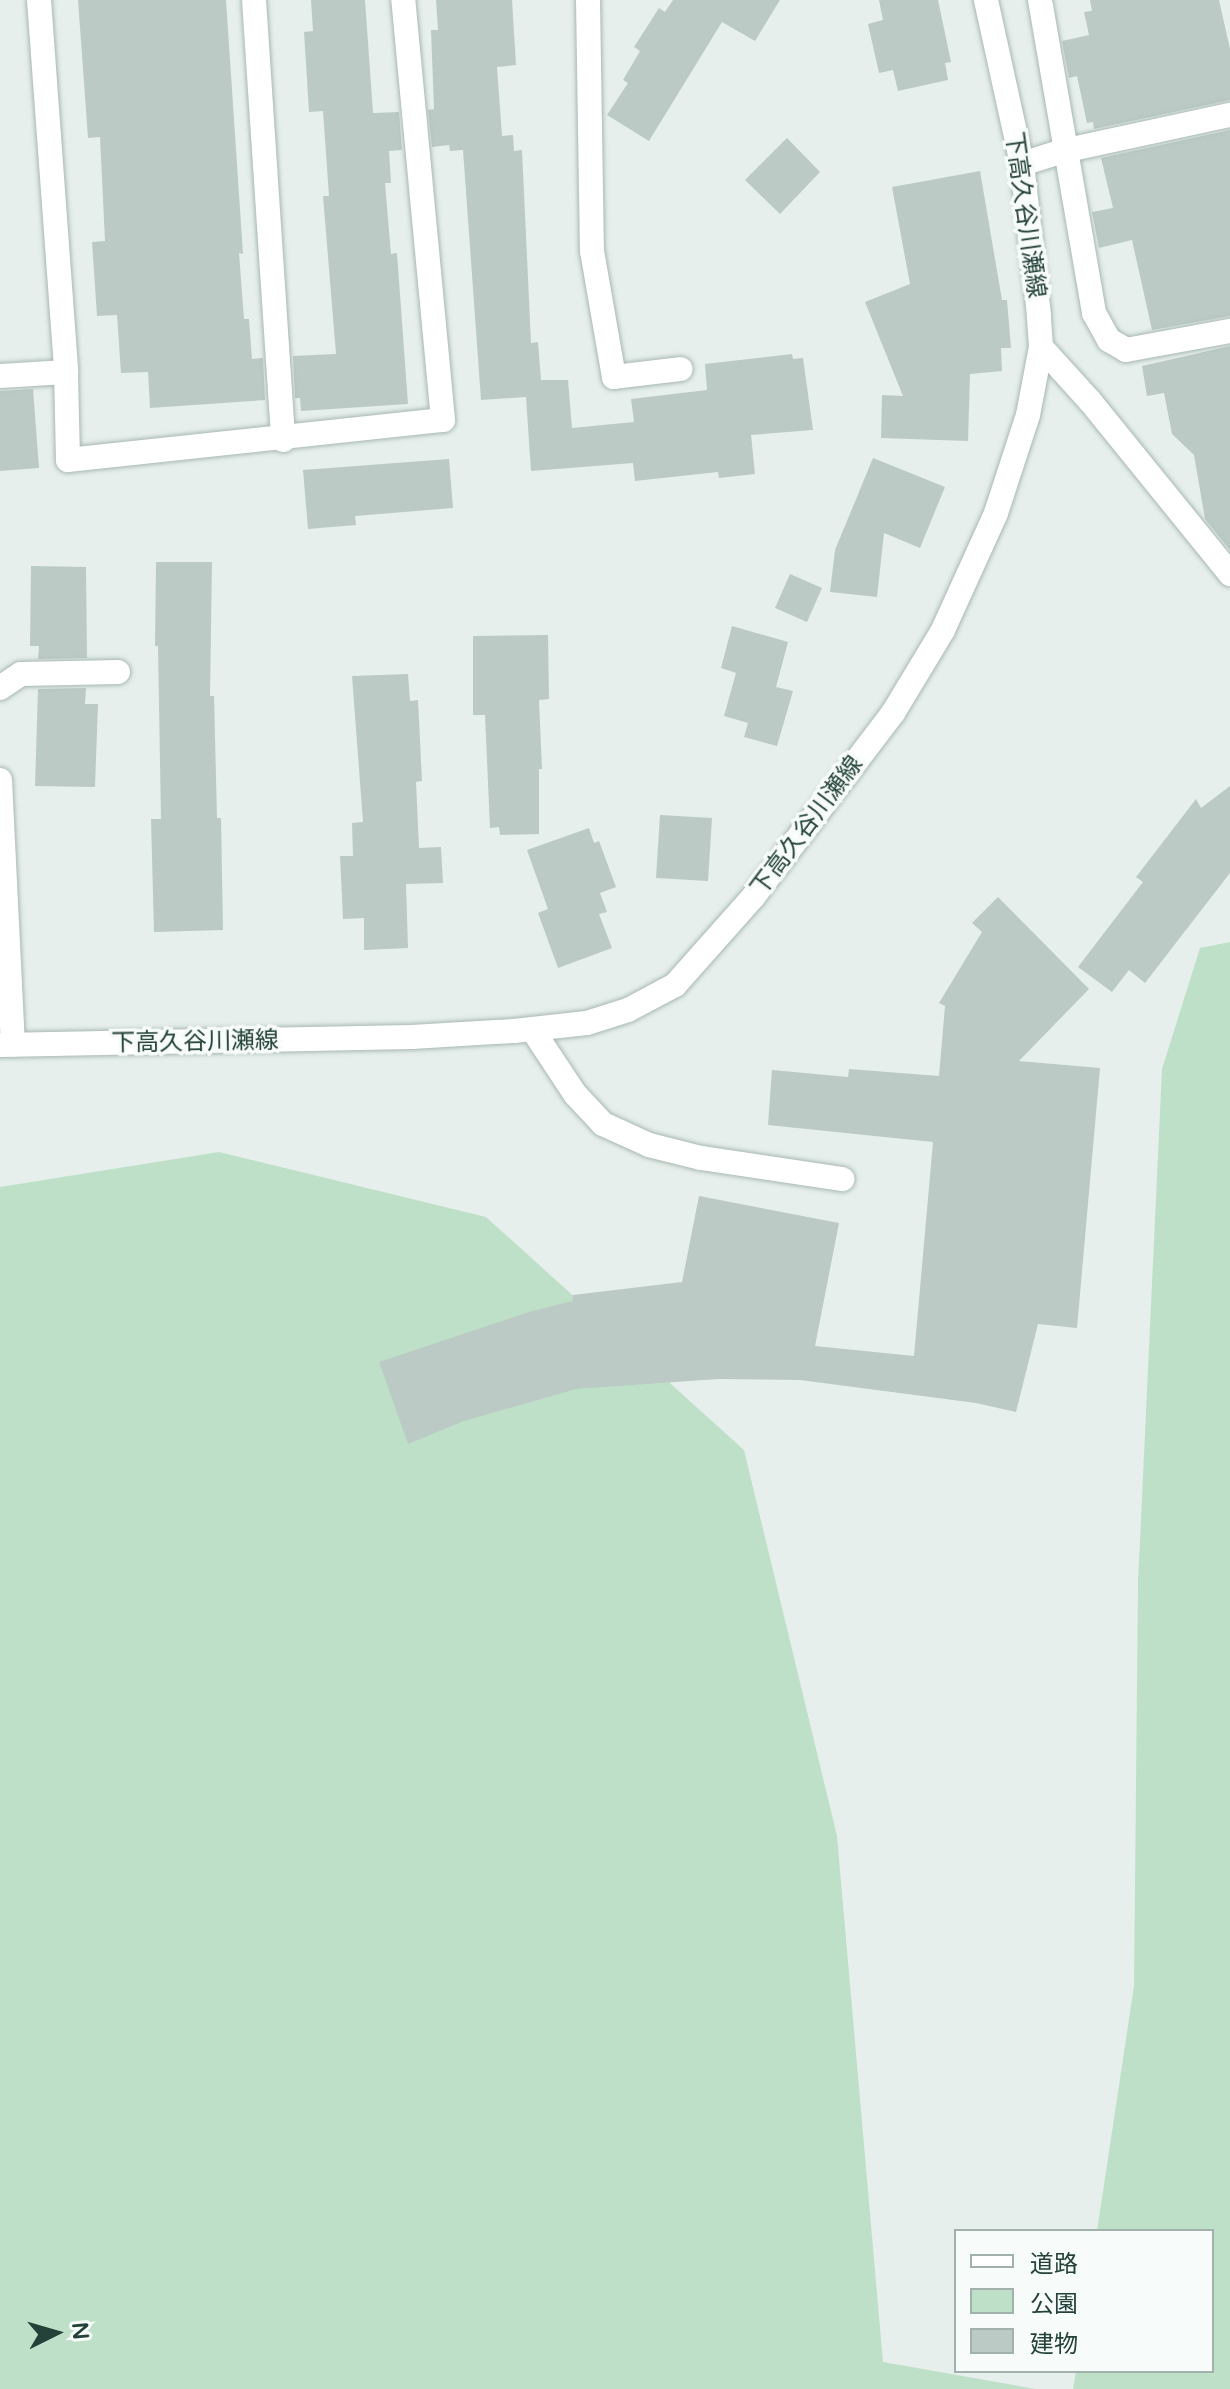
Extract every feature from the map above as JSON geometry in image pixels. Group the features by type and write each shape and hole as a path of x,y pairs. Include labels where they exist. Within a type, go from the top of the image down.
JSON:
{"street":[{"path":"39,0 66,372 68,460 283,440 443,420 403,0"},
{"path":"254,0 283,440"},
{"path":"588,0 592,251 614,377 681,369"},
{"name":"下高久谷川瀬線","path":"7,1045 412,1037 532,1029 587,1023 628,1010 675,985 754,896 893,713 943,630 996,513 1028,415 1041,347 1022,164 986,0"},
{"path":"1040,0 1063,151 1094,313 1109,340 1126,350 1230,331"},
{"path":"1022,164 1063,151 1230,115"},
{"path":"1041,347 1090,401 1230,573"},
{"path":"0,376 66,372"},
{"path":"0,688 21,674 118,672"},
{"path":"0,780 7,1045"},
{"path":"532,1029 575,1094 603,1124 649,1145 701,1158 842,1179"}],"green space":[{"path":"1230,942 1230,2389 1073,2389 1076,2373 1214,2373 1214,2229 1097,2229 1134,1986 1138,1583 1162,1069 1200,948"},
{"path":"219,1152 486,1217 744,1450 837,1836 883,2362 1036,2389 0,2389 0,1187"}],"building":[{"path":"78,0 226,0 243,254 239,253 244,319 249,319 252,359 263,358 265,400 150,408 148,372 121,373 117,315 97,316 92,242 105,241 100,137 88,138"},
{"path":"311,0 365,0 373,113 399,112 402,150 389,151 391,183 385,183 391,254 397,253 408,404 301,411 300,398 295,398 293,356 336,354 323,196 329,196 323,111 309,112 304,32 313,31"},
{"path":"436,0 512,0 516,65 497,67 502,136 513,135 514,151 522,150 531,343 538,342 541,380 568,380 572,428 634,422 631,399 707,390 705,364 792,354 793,359 803,358 813,430 751,435 755,474 719,478 718,472 635,481 633,463 531,471 526,397 481,400 463,150 450,151 449,145 432,147 428,110 434,109 431,30 438,30"},
{"path":"673,0 780,0 755,41 722,22 649,141 607,115 628,83 623,80 640,51 634,47 659,8 665,12"},
{"path":"879,0 938,0 951,62 945,63 948,80 898,91 893,70 879,73 868,24 883,20"},
{"path":"1090,0 1219,0 1230,49 1230,100 1094,129 1093,122 1087,123 1077,76 1069,78 1062,41 1089,35 1084,12 1092,11"},
{"path":"1230,130 1230,316 1152,330 1132,240 1099,248 1092,212 1113,208 1101,158"},
{"path":"787,138 820,172 780,214 745,180"},
{"path":"980,171 1002,300 1007,300 1011,348 1001,348 1002,371 970,374 968,441 881,438 882,395 903,396 865,302 910,284 892,187"},
{"path":"1230,346 1230,550 1205,519 1194,455 1172,434 1164,393 1147,396 1142,366"},
{"path":"33,389 39,468 0,471 0,391"},
{"path":"873,458 945,487 920,548 884,533 877,597 830,592 835,550"},
{"path":"449,459 453,508 355,516 356,525 308,529 303,470"},
{"path":"156,562 212,562 210,696 214,696 217,818 221,818 223,930 154,932 151,819 161,819 158,646 155,646"},
{"path":"31,566 86,567 87,658 38,659 39,646 30,646"},
{"path":"790,574 822,588 807,622 775,608"},
{"path":"732,626 788,642 776,687 793,691 777,746 744,737 748,723 724,716 736,673 721,668"},
{"path":"548,635 549,699 539,700 542,769 539,769 539,834 500,835 499,827 490,828 485,715 473,715 473,636"},
{"path":"408,674 410,701 418,700 422,781 416,782 419,848 441,847 443,883 406,884 408,948 364,950 364,918 343,919 340,856 353,856 352,823 363,822 352,676"},
{"path":"86,688 85,704 98,704 95,787 35,786 38,689"},
{"path":"1230,786 1230,873 1145,983 1129,970 1112,992 1078,967 1143,882 1136,877 1196,799 1201,808"},
{"path":"660,815 712,818 708,881 656,878"},
{"path":"589,828 594,843 599,841 616,887 600,893 607,912 599,914 612,948 558,968 538,913 548,909 527,850"},
{"path":"998,897 1089,989 1019,1061 1100,1068 1077,1328 1038,1324 1016,1412 976,1403 800,1380 718,1379 576,1389 464,1421 408,1444 379,1362 532,1311 573,1301 573,1295 682,1282 699,1196 839,1223 815,1346 914,1356 933,1142 768,1125 772,1070 848,1077 849,1069 939,1076 945,1006 939,1003 982,932 972,923"}]}
